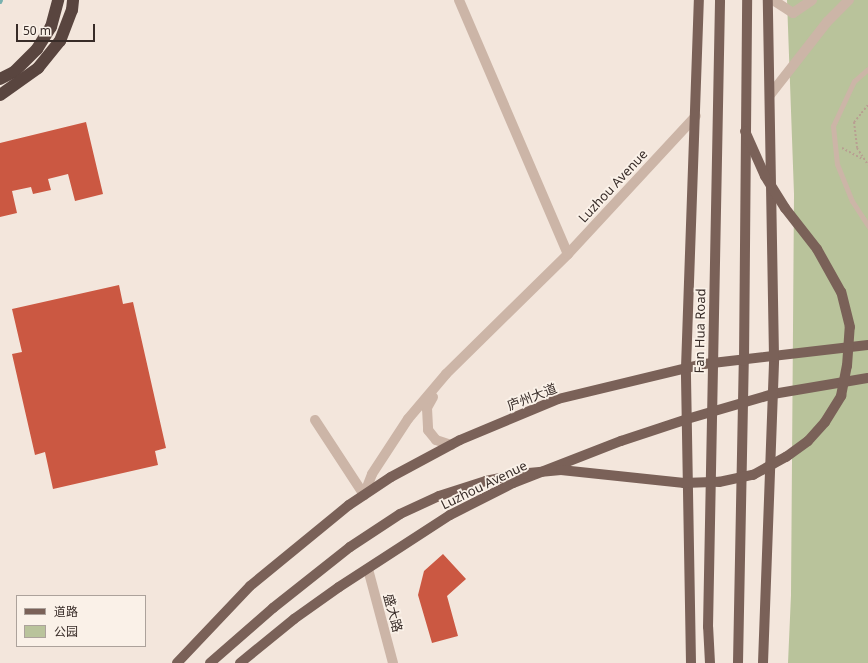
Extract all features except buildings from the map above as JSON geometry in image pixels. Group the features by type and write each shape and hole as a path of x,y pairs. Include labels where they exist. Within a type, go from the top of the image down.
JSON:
{"highway":[{"path":"0,79 14,72 36,49 51,27 58,0"},
{"path":"0,95 38,68 60,41 72,10 73,0"}],"main road":[{"path":"691,663 686,368 699,0"},
{"name":"Fan Hua Road","path":"710,663 712,412 720,0"},
{"path":"738,663 744,403 746,0"},
{"path":"763,663 774,357 768,0"},
{"path":"210,663 274,608 350,547 400,514 439,496 486,481 518,474 561,470 684,483 719,482 753,475 786,457 808,441 825,422 840,396 847,366 850,327 841,292 817,249 785,208 765,176 745,131"},
{"name":"庐州大道","path":"364,495 451,445 558,400 686,368 868,345"},
{"path":"773,394 868,378"},
{"name":"Luzhou Avenue","path":"240,663 294,619 450,515 513,483 621,441 687,419 773,394"},
{"path":"177,663 250,586 364,495"}],"street":[{"path":"458,0 568,254"},
{"path":"773,0 793,13 800,10 812,0"},
{"path":"770,95 827,22 849,0"},
{"name":"Luzhou Avenue","path":"446,374 568,254 696,116"},
{"path":"446,374 427,408 426,417 428,430 436,440 451,445"},
{"path":"364,495 372,474 408,419 446,374"},
{"path":"315,420 364,495"},
{"name":"盛大路","path":"368,570 394,663"}],"lane":[{"path":"868,69 854,81 833,126 837,164 852,201 868,226"}],"path":[{"path":"868,106 854,122 857,148 868,165"},
{"path":"834,143 864,159"}],"green space":[{"path":"787,0 868,0 868,663 788,663 791,595 794,194"}]}
